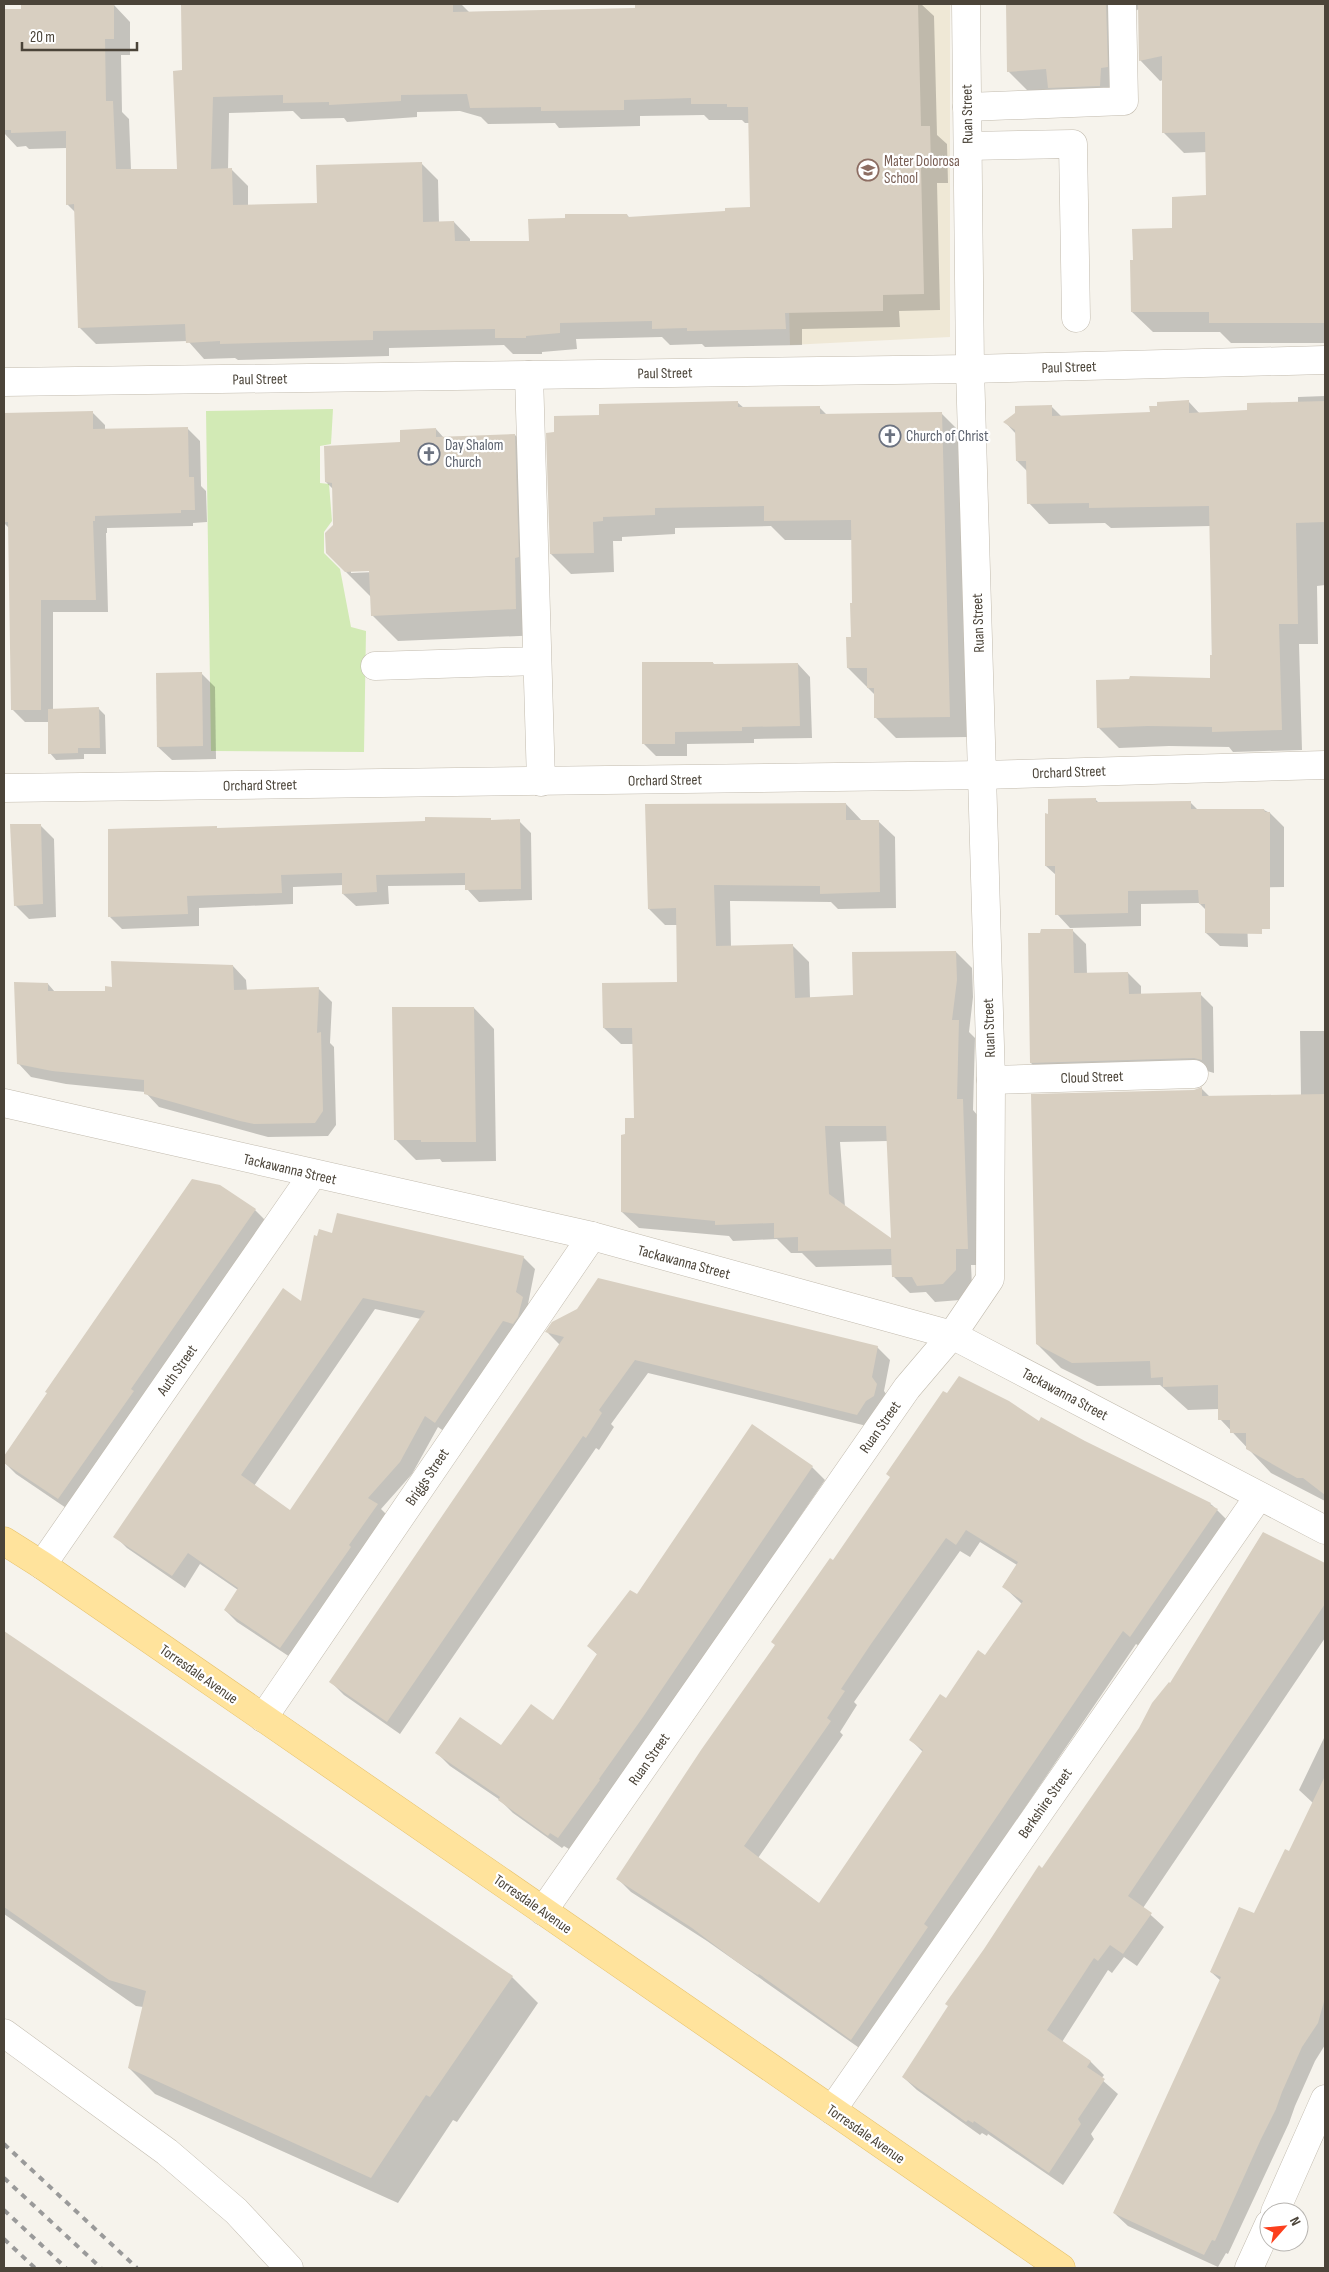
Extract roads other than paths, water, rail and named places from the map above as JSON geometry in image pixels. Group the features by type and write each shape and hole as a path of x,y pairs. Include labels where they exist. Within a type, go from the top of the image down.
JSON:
{"main road":[{"name":"Torresdale Avenue","path":"4,1541 42,1565 1061,2268"}],"street":[{"name":"Ruan Street","path":"543,1911 907,1388 952,1335 990,1280 991,1080 970,370 966,4"},
{"path":"967,107 1124,101 1122,4"},
{"path":"968,146 1073,144 1076,318"},
{"name":"Paul Street","path":"4,382 970,370 1325,360"},
{"path":"529,375 541,782"},
{"path":"375,666 537,662"},
{"name":"Orchard Street","path":"4,788 541,782 983,774 1325,765"},
{"name":"Cloud Street","path":"991,1080 1194,1074"},
{"name":"Tackawanna Street","path":"4,1104 592,1236 952,1335 1325,1530"},
{"name":"Auth Street","path":"42,1565 313,1174"},
{"name":"Briggs Street","path":"263,1718 592,1236"},
{"name":"Berkshire Street","path":"832,2110 1259,1496"},
{"path":"4,2033 167,2152 236,2212 289,2268"},
{"path":"1279,2202 1325,2099"},
{"path":"1249,2268 1259,2246"}],"railway":[{"path":"4,2144 137,2268"},
{"path":"4,2178 101,2268"},
{"path":"4,2210 66,2268"},
{"path":"4,2239 35,2268"}],"place":[{"name":"Mater Dolorosa School","path":"868,170"},
{"name":"Church of Christ","path":"890,436"},
{"name":"Day Shalom Church","path":"429,454"}]}
